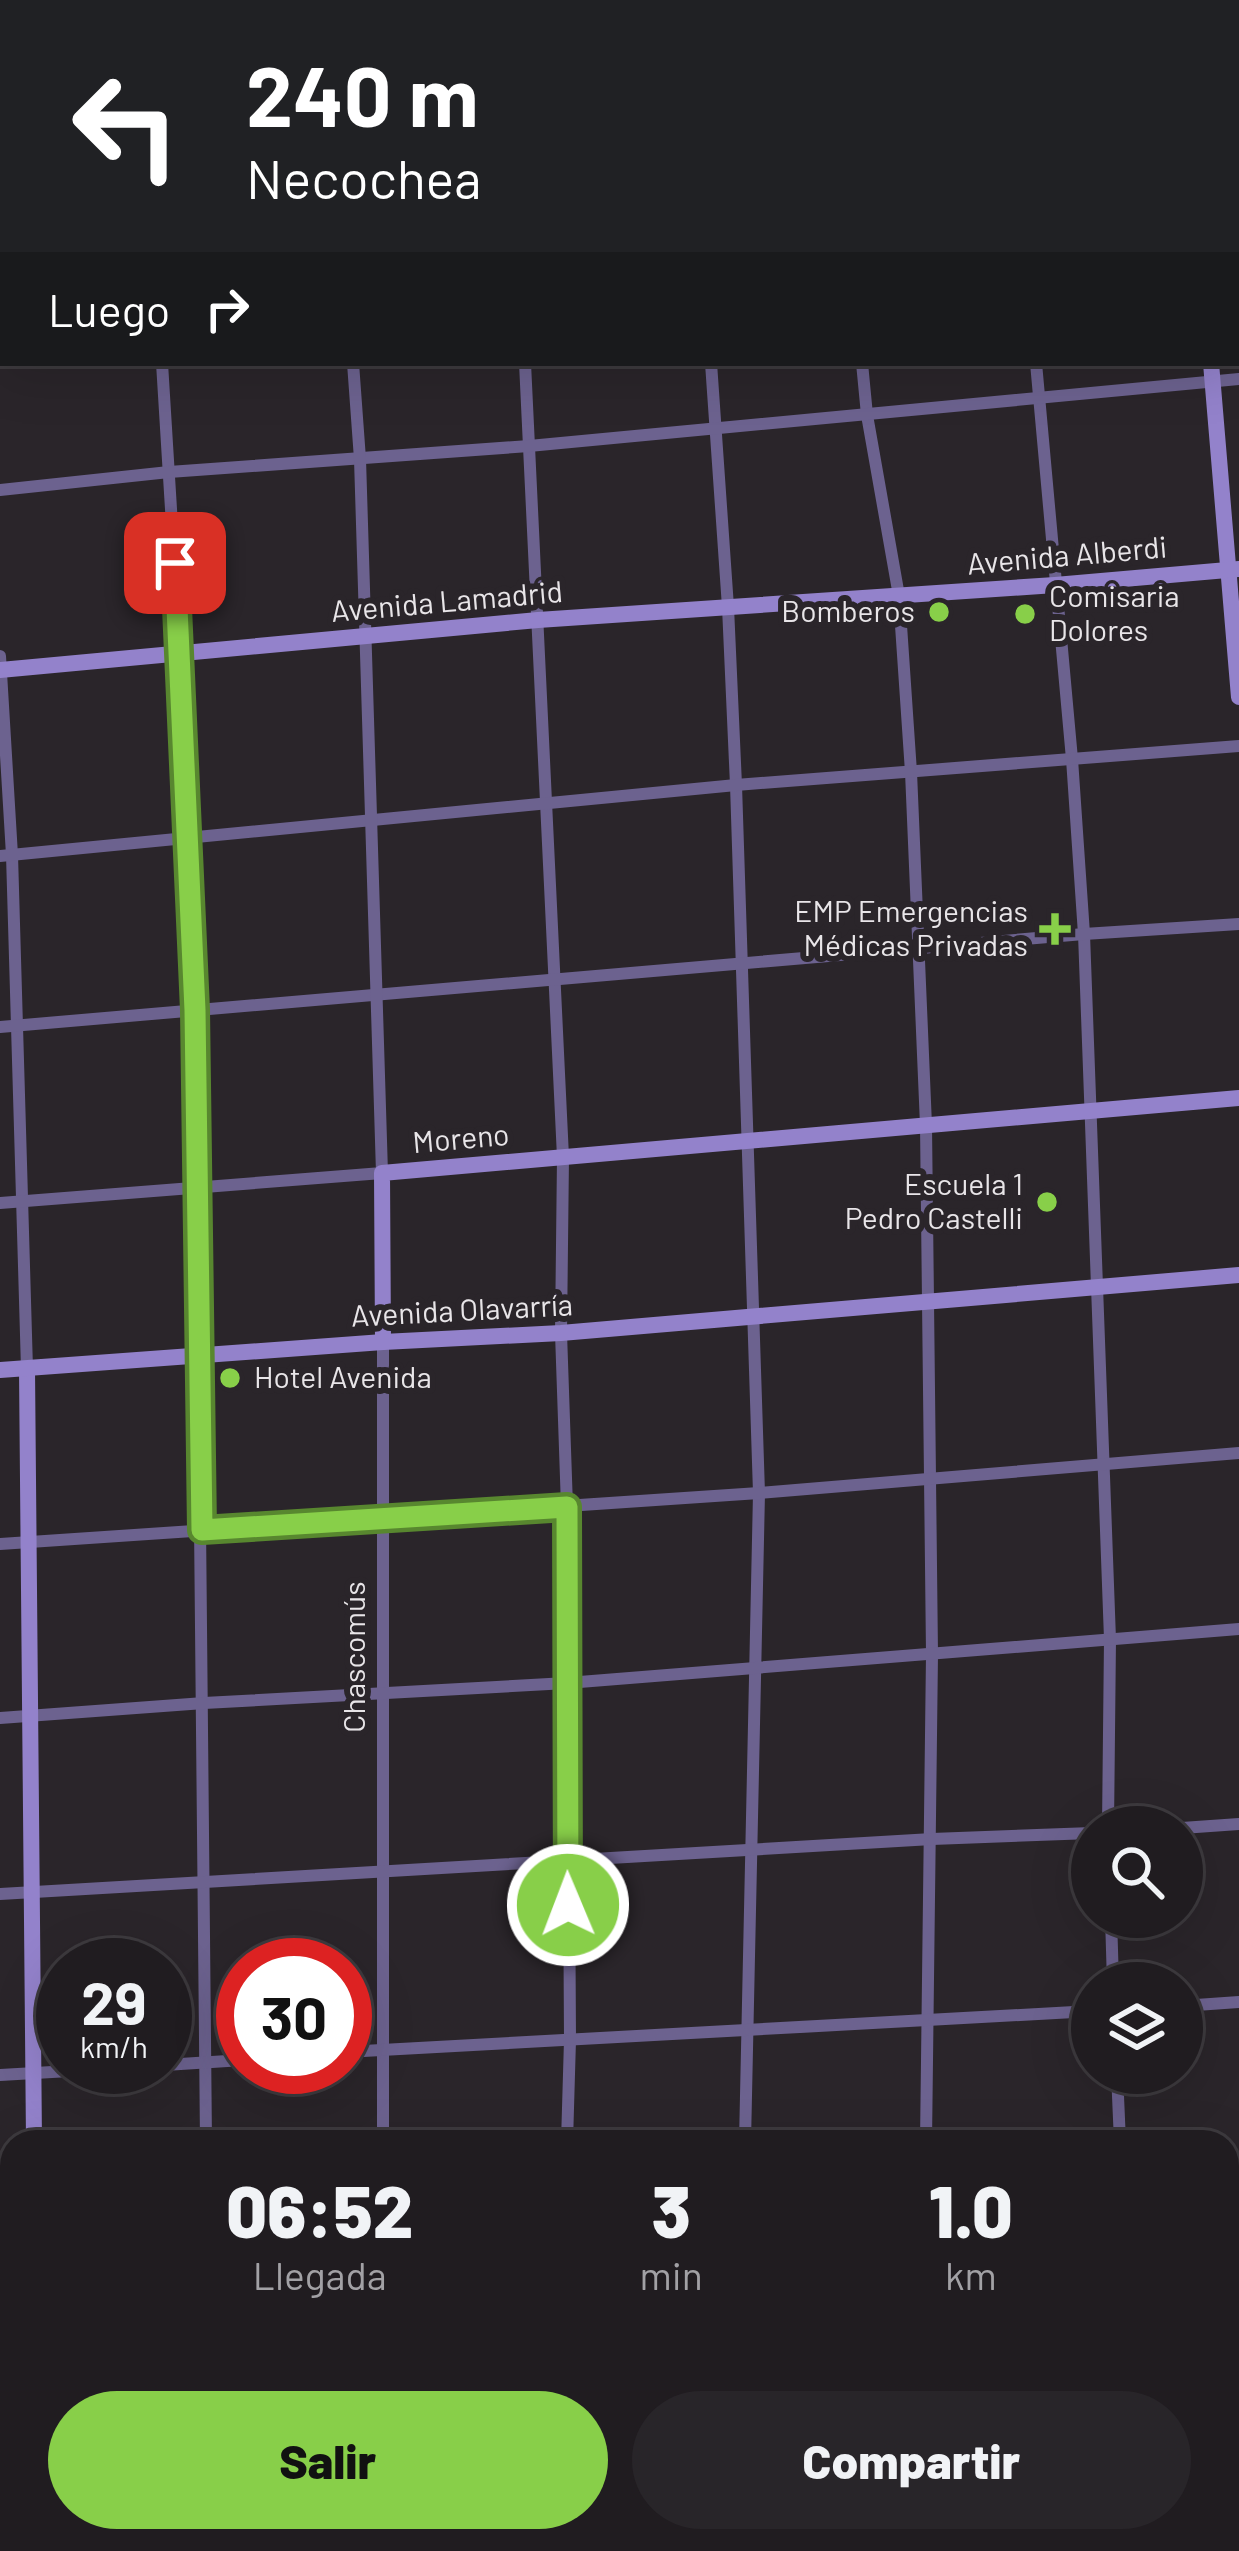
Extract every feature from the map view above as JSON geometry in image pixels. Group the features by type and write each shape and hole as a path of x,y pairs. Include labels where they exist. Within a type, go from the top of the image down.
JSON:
{"main road":[{"path":"1212,372 1234,570 1239,697"},
{"name":"Avenida Alberdi","path":"899,596 1234,570"},
{"name":"Avenida Lamadrid","path":"0,670 538,620 899,596"},
{"name":"Moreno","path":"382,1173 1239,1098"},
{"name":"Chascomús","path":"382,1173 383,1342"},
{"name":"Avenida Olavarría","path":"0,1370 561,1333 1239,1275"},
{"path":"27,1369 34,2130"}],"street":[{"path":"162,366 181,655 195,1010 206,2130"},
{"path":"353,366 382,1173"},
{"path":"525,366 563,1157 567,2130"},
{"path":"710,366 736,784 759,1493 746,2130"},
{"path":"862,366 899,596 926,1125 932,1654 926,2130"},
{"path":"1036,366 1084,934 1109,1639 1108,1806"},
{"path":"0,490 867,415 1039,398 1212,372 1239,380"},
{"path":"0,656 27,1369"},
{"path":"6,855 736,784 1239,746"},
{"path":"0,1027 1239,924"},
{"name":"Moreno","path":"0,1203 382,1173"},
{"name":"Chascomús","path":"383,1342 383,2130"},
{"path":"0,1544 759,1493 1239,1453"},
{"path":"0,1718 757,1670 1239,1629"},
{"path":"1203,1827 1239,1824"},
{"path":"0,1894 1071,1834"},
{"path":"1203,2005 1239,2002"},
{"path":"372,2050 1071,2012"},
{"path":"192,2064 216,2062"},
{"path":"0,2075 34,2074"},
{"path":"1118,2094 1119,2130"}],"place":[{"name":"Bomberos","path":"939,612"},
{"name":"Comisaria Dolores","path":"1025,614"},
{"name":"EMP Emergencias Médicas Privadas","path":"1055,929"},
{"name":"Escuela 1 Pedro Castelli","path":"1047,1202"},
{"name":"Hotel Avenida","path":"230,1378"}],"route":[{"path":"175,563 195,1010 202,1530 567,1507 568,1905"}]}
